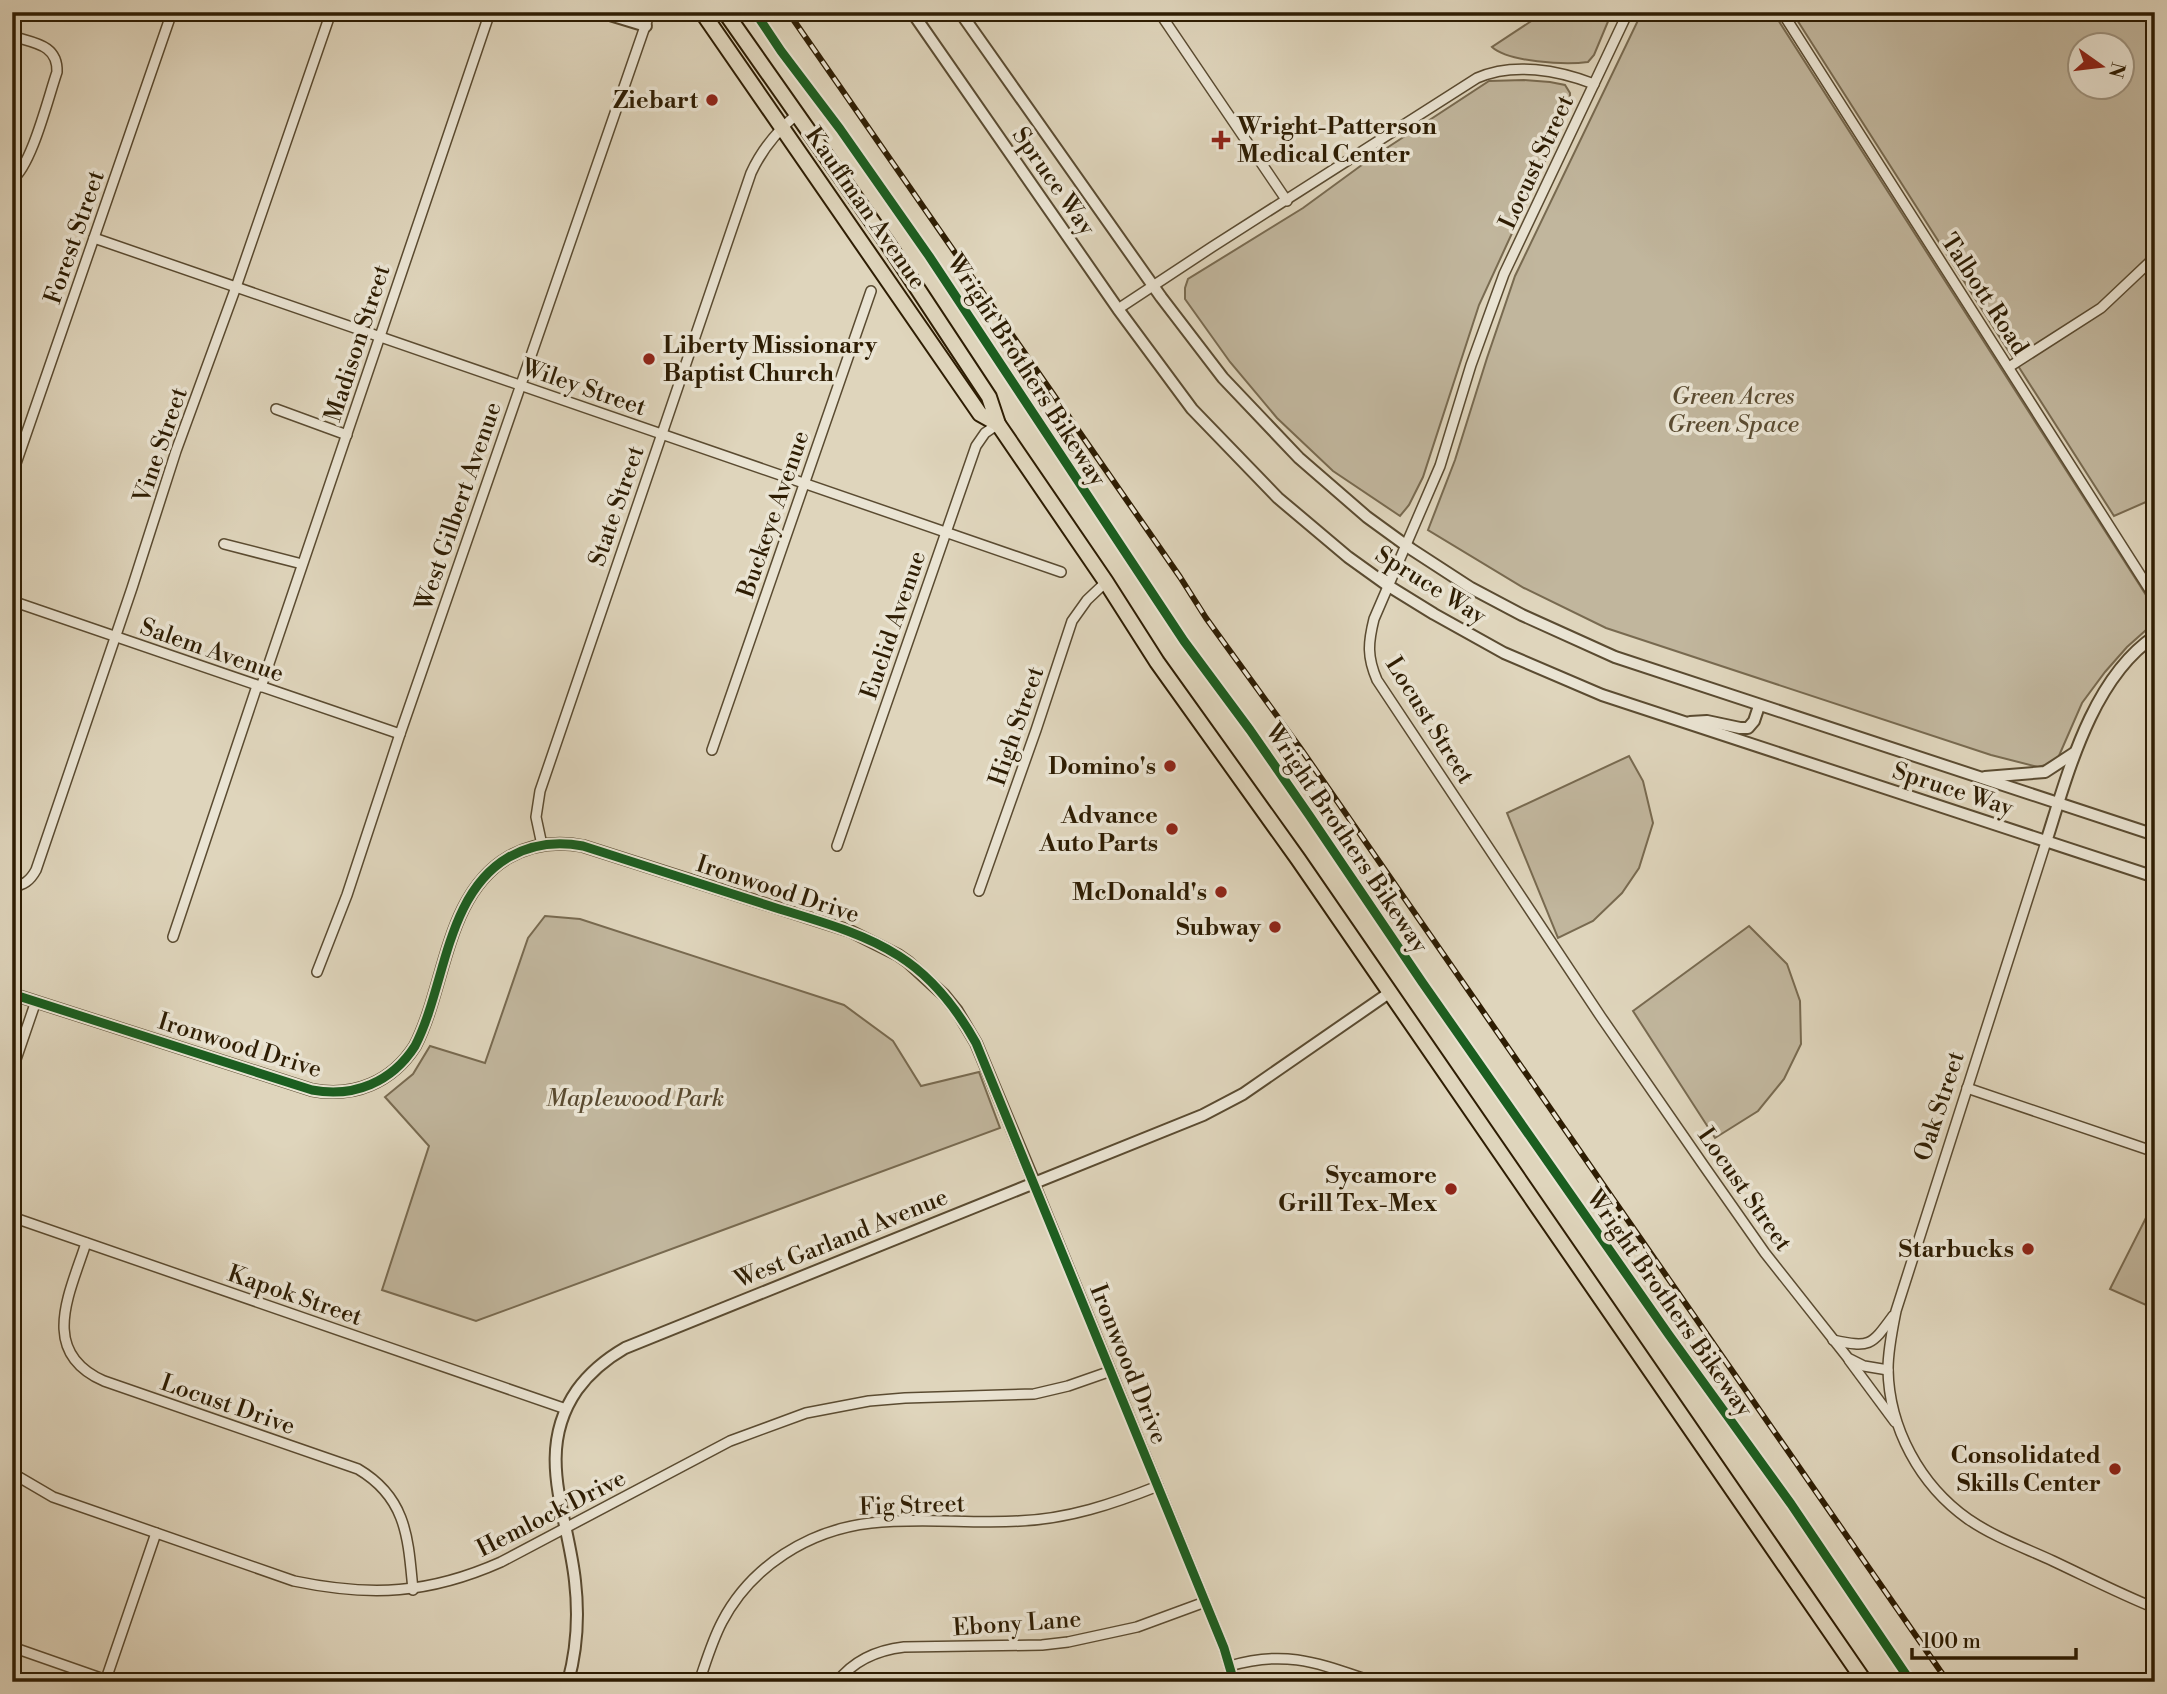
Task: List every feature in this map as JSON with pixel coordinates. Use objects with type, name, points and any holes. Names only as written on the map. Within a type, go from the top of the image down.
[{"type":"main road","name":"Kauffman Avenue","points":[[702,12],[980,414],[998,424]]},
{"type":"main road","name":"Kauffman Avenue","points":[[725,12],[888,244],[989,397],[998,424],[1157,662],[1298,859],[1865,1682]]},
{"type":"street","name":"Forest Street","points":[[12,475],[172,12]]},
{"type":"street","name":"Vine Street","points":[[17,886],[28,881],[36,870],[176,451],[331,12]]},
{"type":"street","name":"Madison Street","points":[[173,937],[490,12]]},
{"type":"street","points":[[600,12],[646,26]]},
{"type":"street","name":"West Gilbert Avenue","points":[[317,972],[346,895],[650,12]]},
{"type":"street","name":"Spruce Way","points":[[912,12],[1118,309],[1192,408],[1256,478],[1301,519],[1387,585],[1469,634],[1530,665],[1602,695],[2155,877]]},
{"type":"street","name":"Spruce Way","points":[[960,12],[1153,286],[1223,378],[1277,437],[1337,493],[1405,544],[1471,588],[1553,631],[1615,657],[2155,835]]},
{"type":"street","points":[[1159,12],[1287,201]]},
{"type":"street","name":"Locust Street","points":[[1628,12],[1504,274],[1471,365],[1440,466],[1374,619],[1369,638],[1369,663],[1377,680],[1601,1017],[1765,1254],[1898,1426]]},
{"type":"street","name":"Talbott Road","points":[[1782,12],[2155,598]]},
{"type":"street","points":[[12,36],[43,46],[53,54],[57,63],[57,72],[28,158],[20,173],[12,180]]},
{"type":"street","points":[[1118,309],[1477,78],[1493,71],[1522,69],[1571,75],[1594,84]]},
{"type":"street","name":"State Street","points":[[542,845],[536,817],[540,791],[751,173],[766,145],[796,115]]},
{"type":"street","name":"Wiley Street","points":[[94,237],[1061,572]]},
{"type":"street","points":[[2010,367],[2101,308],[2155,257]]},
{"type":"street","name":"Buckeye Avenue","points":[[712,750],[871,291]]},
{"type":"street","points":[[276,409],[347,435]]},
{"type":"street","name":"Euclid Avenue","points":[[837,846],[976,446],[985,433],[998,424]]},
{"type":"street","points":[[224,544],[302,564]]},
{"type":"street","name":"High Street","points":[[979,891],[1072,621],[1087,600],[1106,582]]},
{"type":"street","name":"Salem Avenue","points":[[12,601],[400,734]]},
{"type":"street","name":"Oak Street","points":[[1898,1426],[1891,1401],[1888,1370],[1889,1343],[1896,1311],[2074,753],[2113,677],[2134,652],[2155,636]]},
{"type":"street","points":[[1684,723],[1707,721],[1748,728],[1754,721],[1759,706]]},
{"type":"street","points":[[1980,778],[2046,772],[2074,753]]},
{"type":"street","name":"Ironwood Drive","points":[[12,994],[312,1090],[336,1093],[359,1089],[391,1073],[404,1062],[415,1046],[463,909],[477,886],[506,859],[542,845],[562,843],[583,846],[850,931],[898,955],[933,983],[966,1025],[976,1043],[1205,1601],[1234,1682]]},
{"type":"street","name":"West Garland Avenue","points":[[568,1682],[575,1647],[577,1607],[555,1459],[557,1433],[566,1409],[591,1373],[625,1348],[1203,1115],[1226,1103],[1389,993]]},
{"type":"street","points":[[12,1071],[36,1001]]},
{"type":"street","points":[[1967,1088],[2155,1152]]},
{"type":"street","name":"Kapok Street","points":[[12,1217],[566,1409]]},
{"type":"street","name":"Locust Drive","points":[[86,1243],[63,1322],[65,1342],[80,1366],[104,1381],[367,1474],[391,1498],[404,1522],[413,1590]]},
{"type":"street","points":[[1833,1340],[1864,1345],[1874,1340],[1896,1311]]},
{"type":"street","points":[[1848,1358],[1864,1366],[1888,1370]]},
{"type":"street","name":"Hemlock Drive","points":[[12,1473],[52,1497],[294,1581],[359,1591],[413,1590],[479,1572],[730,1441],[806,1413],[869,1401],[1034,1394],[1069,1386],[1111,1371]]},
{"type":"street","points":[[1898,1426],[1905,1445],[1931,1484],[1970,1521],[2155,1608]]},
{"type":"street","name":"Fig Street","points":[[699,1682],[714,1638],[723,1620],[746,1588],[767,1566],[814,1538],[842,1528],[872,1523],[1019,1521],[1050,1518],[1104,1506],[1158,1486]]},
{"type":"street","points":[[12,1647],[107,1681],[156,1533]]},
{"type":"street","name":"Ebony Lane","points":[[837,1682],[854,1664],[877,1652],[890,1649],[1068,1642],[1137,1627],[1205,1601]]},
{"type":"street","points":[[1230,1666],[1251,1660],[1290,1658],[1323,1665],[1374,1682]]},
{"type":"green space","points":[[1545,12],[1612,12],[1594,55],[1588,62],[1552,63],[1523,59],[1492,47]]},
{"type":"green space","name":"Green Acres Green Space","points":[[1642,12],[1773,12],[2153,606],[2155,622],[2127,647],[2105,672],[2082,703],[2058,758],[2049,764],[2038,767],[1991,755],[1606,628],[1524,588],[1428,530],[1455,460],[1515,276]]},
{"type":"green space","points":[[1792,12],[2155,12],[2155,498],[2114,516]]},
{"type":"green space","points":[[1524,80],[1565,85],[1570,93],[1570,107],[1479,305],[1423,477],[1409,505],[1400,516],[1333,471],[1277,418],[1230,362],[1185,299],[1185,288],[1188,279],[1303,208],[1370,159],[1489,81]]},
{"type":"green space","points":[[1629,756],[1643,781],[1653,823],[1639,868],[1622,893],[1593,921],[1558,938],[1507,813]]},
{"type":"green space","name":"Maplewood Park","points":[[545,916],[580,919],[844,1005],[893,1041],[921,1086],[979,1072],[1000,1128],[476,1321],[382,1290],[429,1146],[385,1097],[413,1074],[430,1046],[485,1063],[528,938]]},
{"type":"green space","points":[[1749,926],[1787,964],[1800,1001],[1801,1044],[1784,1079],[1758,1111],[1715,1138],[1633,1011]]},
{"type":"green space","points":[[2155,1200],[2155,1309],[2110,1289]]},
{"type":"waterway","points":[[2150,1682],[2155,1676]]},
{"type":"railway","points":[[788,12],[1206,618],[1301,749],[1948,1682]]},
{"type":"cycle path","name":"Wright Brothers Bikeway","points":[[755,12],[929,256],[1184,641],[1250,730],[1422,982],[1791,1504],[1911,1682]]},
{"type":"cycle path","points":[[12,994],[312,1090],[343,1092],[357,1089],[383,1078],[406,1059],[415,1046],[459,917],[488,873],[518,853],[536,846],[554,844],[583,846],[836,927],[884,947],[911,964],[933,984],[961,1018],[976,1043],[1224,1648],[1234,1682]]},
{"type":"place","name":"Ziebart","points":[[712,100]]},
{"type":"place","name":"Wright-Patterson Medical Center","points":[[1221,140]]},
{"type":"place","name":"Liberty Missionary Baptist Church","points":[[649,359]]},
{"type":"place","name":"Domino's","points":[[1170,766]]},
{"type":"place","name":"Advance Auto Parts","points":[[1172,829]]},
{"type":"place","name":"McDonald's","points":[[1221,892]]},
{"type":"place","name":"Subway","points":[[1275,927]]},
{"type":"place","name":"Sycamore Grill Tex-Mex","points":[[1451,1189]]},
{"type":"place","name":"Starbucks","points":[[2028,1249]]},
{"type":"place","name":"Consolidated Skills Center","points":[[2115,1469]]}]
